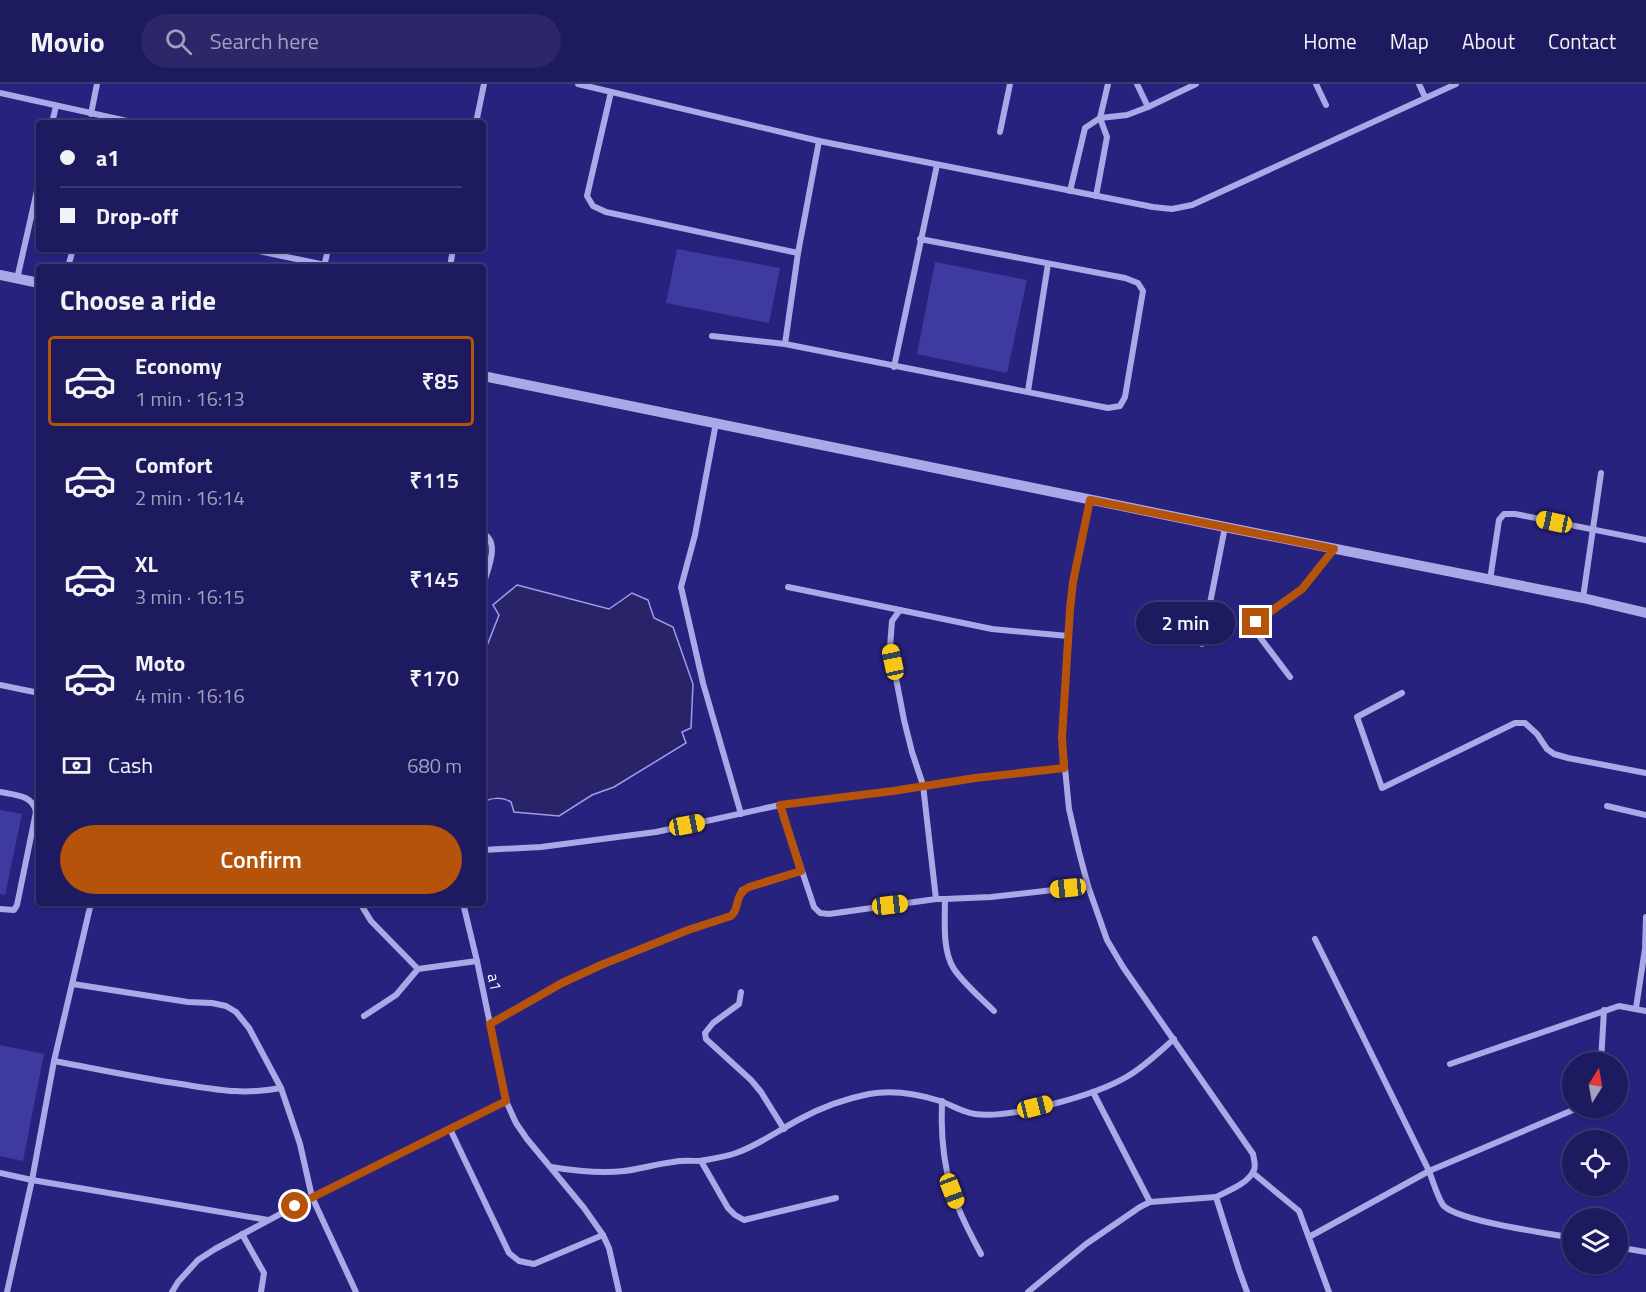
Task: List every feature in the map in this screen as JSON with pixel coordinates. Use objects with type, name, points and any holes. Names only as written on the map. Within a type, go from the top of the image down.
[{"type":"street","points":[[91,114],[97,84]]},
{"type":"street","points":[[477,120],[484,84]]},
{"type":"street","points":[[578,84],[819,141],[1172,209],[1192,205],[1456,84]]},
{"type":"street","points":[[1000,132],[1010,84]]},
{"type":"street","points":[[1096,196],[1107,137],[1100,118],[1108,84]]},
{"type":"street","points":[[1137,84],[1148,107]]},
{"type":"street","points":[[1070,190],[1085,128],[1100,118],[1126,115],[1196,84]]},
{"type":"street","points":[[1316,84],[1326,105]]},
{"type":"street","points":[[1419,84],[1425,97]]},
{"type":"street","points":[[611,92],[587,196],[593,206],[606,212],[798,253]]},
{"type":"street","points":[[0,93],[121,120]]},
{"type":"street","points":[[53,120],[56,106]]},
{"type":"street","points":[[785,344],[798,253],[819,141]]},
{"type":"street","points":[[894,367],[937,165]]},
{"type":"street","points":[[17,279],[36,207]]},
{"type":"street","points":[[712,336],[785,344],[1108,408],[1120,406],[1125,397],[1143,291],[1138,283],[1125,278],[920,239]]},
{"type":"street","points":[[262,252],[315,264]]},
{"type":"street","points":[[1028,391],[1048,264]]},
{"type":"street","points":[[0,275],[36,282]]},
{"type":"street","points":[[486,377],[1646,612]]},
{"type":"street","points":[[716,423],[695,535],[681,587],[703,682],[741,814]]},
{"type":"street","points":[[1583,598],[1600,473]]},
{"type":"street","points":[[1028,1292],[1086,1244],[1140,1207],[1150,1202],[1216,1197],[1247,1179],[1253,1173],[1255,1164],[1253,1155],[1123,967],[1107,940],[1088,886],[1069,808],[1062,737],[1073,582],[1090,500]]},
{"type":"street","points":[[1490,580],[1499,520],[1504,514],[1515,514],[1646,540]]},
{"type":"street","points":[[1202,644],[1224,527]]},
{"type":"street","points":[[486,534],[492,542],[486,574]]},
{"type":"street","points":[[1290,677],[1253,628],[1254,625],[1302,589],[1334,549]]},
{"type":"street","points":[[788,587],[992,629],[1068,636]]},
{"type":"street","points":[[900,610],[892,621],[890,647],[907,730],[923,785],[936,899]]},
{"type":"street","points":[[0,685],[36,692]]},
{"type":"street","points":[[1402,693],[1357,717],[1382,788],[1515,723],[1524,723],[1529,726],[1547,749],[1554,754],[1646,772]]},
{"type":"street","points":[[486,850],[531,848],[656,832],[780,805],[1064,768]]},
{"type":"street","points":[[0,792],[30,800],[35,805],[36,812],[17,905],[14,910],[0,909]]},
{"type":"street","points":[[780,805],[813,907],[820,913],[829,914],[936,899],[991,897],[1088,886]]},
{"type":"street","points":[[1607,806],[1646,815]]},
{"type":"street","points":[[490,1024],[562,983],[601,965],[688,930],[731,916],[735,912],[742,890],[801,871]]},
{"type":"street","points":[[945,899],[945,932],[949,960],[955,970],[994,1011]]},
{"type":"street","points":[[7,1292],[32,1180],[54,1061],[90,906]]},
{"type":"street","points":[[362,906],[371,921],[418,969]]},
{"type":"street","name":"a1","points":[[464,906],[506,1101],[516,1123],[603,1235],[609,1248],[619,1292]]},
{"type":"street","points":[[1636,1008],[1645,949],[1646,916]]},
{"type":"street","points":[[1315,939],[1443,1204],[1450,1211],[1476,1220],[1562,1236]]},
{"type":"street","points":[[363,1016],[396,994],[418,969],[477,961]]},
{"type":"street","points":[[73,984],[188,1002],[212,1003],[226,1006],[236,1012],[249,1028],[281,1088],[300,1144],[312,1197],[356,1292]]},
{"type":"street","points":[[741,992],[739,1004],[713,1023],[705,1033],[706,1039],[751,1080],[784,1129]]},
{"type":"street","points":[[1450,1064],[1618,1006],[1646,1011]]},
{"type":"street","points":[[1602,1052],[1604,1010]]},
{"type":"street","points":[[551,1167],[593,1172],[621,1172],[674,1161],[701,1161],[736,1153],[820,1109],[840,1101],[871,1094],[914,1095],[942,1101],[969,1112],[995,1114],[1021,1111],[1094,1092],[1126,1078],[1173,1039]]},
{"type":"street","points":[[54,1061],[232,1092],[258,1092],[281,1088]]},
{"type":"street","points":[[1094,1092],[1150,1202]]},
{"type":"street","points":[[174,1291],[178,1282],[198,1260],[215,1249],[312,1197],[506,1101]]},
{"type":"street","points":[[942,1101],[941,1130],[947,1173],[959,1208],[981,1254]]},
{"type":"street","points":[[1309,1237],[1429,1171],[1562,1115]]},
{"type":"street","points":[[450,1129],[509,1253],[519,1261],[534,1264],[603,1235]]},
{"type":"street","points":[[701,1161],[728,1208],[744,1220],[836,1198]]},
{"type":"street","points":[[0,1173],[269,1220]]},
{"type":"street","points":[[1253,1173],[1299,1211],[1329,1292]]},
{"type":"street","points":[[1216,1197],[1247,1292]]},
{"type":"street","points":[[242,1234],[264,1273],[261,1292]]},
{"type":"street","points":[[1628,1249],[1646,1252]]},
{"type":"shaded area","points":[[677,249],[780,268],[769,323],[666,303]]},
{"type":"shaded area","points":[[935,262],[1027,280],[1007,373],[917,354]]},
{"type":"shaded area","points":[[517,585],[609,609],[632,593],[648,600],[654,618],[673,627],[693,684],[691,728],[682,732],[686,743],[614,787],[592,795],[559,816],[514,812],[508,800],[493,799],[486,802],[486,648],[499,615],[493,605]]},
{"type":"shaded area","points":[[0,810],[22,814],[5,895],[0,894]]},
{"type":"shaded area","points":[[0,1045],[44,1054],[23,1161],[0,1156]]},
{"type":"route","points":[[295,1206],[506,1101],[490,1024],[562,983],[601,965],[688,930],[731,916],[735,912],[742,890],[801,871],[780,805],[1064,768],[1062,737],[1070,609],[1073,582],[1090,500],[1334,549],[1302,589],[1256,622]]}]
